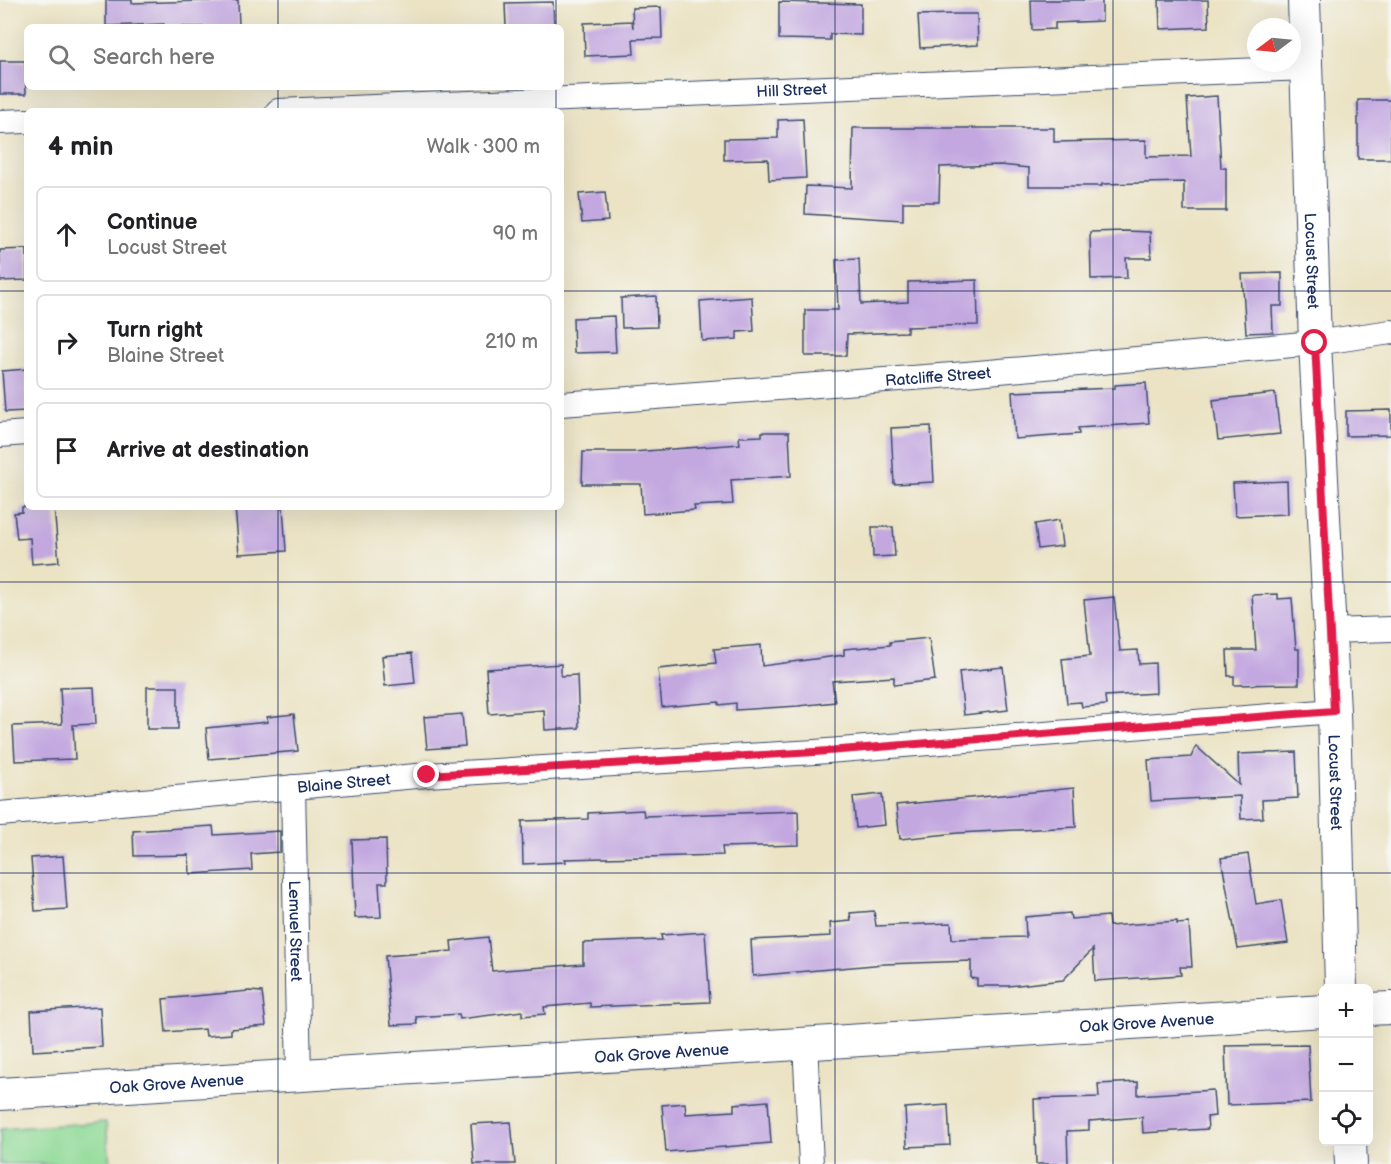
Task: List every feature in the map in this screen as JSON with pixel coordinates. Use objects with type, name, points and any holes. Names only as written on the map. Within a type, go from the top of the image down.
[{"type":"street","name":"Locust Street","points":[[1304,0],[1315,343],[1334,711],[1341,984]]},
{"type":"street","name":"Hill Street","points":[[350,108],[1307,68]]},
{"type":"street","points":[[0,122],[24,121]]},
{"type":"street","name":"Ratcliffe Street","points":[[564,404],[966,374],[1315,343],[1391,332]]},
{"type":"street","points":[[0,435],[24,434]]},
{"type":"street","points":[[1330,631],[1391,629]]},
{"type":"street","name":"Blaine Street","points":[[0,814],[427,775],[815,752],[1334,711]]},
{"type":"street","name":"Lemuel Street","points":[[293,787],[299,1076]]},
{"type":"street","points":[[1373,1009],[1391,1008]]},
{"type":"street","name":"Oak Grove Avenue","points":[[0,1094],[1319,1011]]},
{"type":"street","points":[[805,1042],[811,1164]]},
{"type":"street","points":[[1350,1146],[1351,1164]]},
{"type":"green space","points":[[106,1122],[110,1164],[0,1164],[0,1129]]},
{"type":"building","points":[[106,0],[132,0],[132,3],[238,0],[239,24],[106,24]]},
{"type":"building","points":[[1031,0],[1102,0],[1102,21],[1055,23],[1055,29],[1032,30]]},
{"type":"building","points":[[1159,0],[1208,0],[1209,27],[1160,29]]},
{"type":"building","points":[[553,2],[554,24],[506,24],[505,3]]},
{"type":"building","points":[[779,2],[861,4],[861,35],[830,34],[830,40],[779,39]]},
{"type":"building","points":[[661,7],[662,38],[633,39],[634,54],[585,56],[584,23],[632,21],[633,28],[632,8]]},
{"type":"building","points":[[977,14],[978,45],[920,48],[918,15]]},
{"type":"building","points":[[0,61],[24,61],[26,94],[0,94]]},
{"type":"building","points":[[1217,96],[1221,168],[1226,168],[1226,211],[1184,211],[1184,182],[1102,184],[1102,186],[1029,186],[1029,168],[1000,165],[940,167],[939,202],[903,202],[903,220],[805,214],[806,186],[852,188],[853,128],[1054,128],[1054,142],[1146,140],[1146,157],[1191,156],[1187,98]]},
{"type":"building","points":[[1358,100],[1391,100],[1391,159],[1358,159]]},
{"type":"building","points":[[803,119],[806,178],[769,180],[768,159],[724,160],[724,139],[778,138],[778,120]]},
{"type":"building","points":[[605,192],[608,221],[582,223],[579,194]]},
{"type":"building","points":[[1090,232],[1150,232],[1151,258],[1126,258],[1127,278],[1091,279]]},
{"type":"building","points":[[24,249],[24,280],[0,281],[0,250]]},
{"type":"building","points":[[859,259],[861,304],[908,302],[908,282],[977,280],[978,325],[907,327],[907,332],[847,334],[846,356],[805,356],[805,310],[838,310],[836,260]]},
{"type":"building","points":[[1282,273],[1282,306],[1272,306],[1273,332],[1246,333],[1242,274]]},
{"type":"building","points":[[656,296],[657,327],[622,328],[621,298]]},
{"type":"building","points":[[752,297],[754,331],[737,332],[737,339],[702,341],[700,301]]},
{"type":"building","points":[[614,316],[616,352],[574,353],[573,318]]},
{"type":"building","points":[[24,369],[24,411],[5,412],[2,371]]},
{"type":"building","points":[[1146,383],[1149,423],[1078,428],[1079,434],[1015,439],[1012,392],[1115,388],[1115,385]]},
{"type":"building","points":[[1275,393],[1280,434],[1218,440],[1213,400]]},
{"type":"building","points":[[1391,410],[1391,435],[1346,436],[1346,411]]},
{"type":"building","points":[[931,426],[934,482],[894,484],[891,428]]},
{"type":"building","points":[[762,432],[789,432],[791,476],[731,480],[733,504],[694,506],[695,510],[643,514],[641,484],[582,484],[583,452],[632,452],[740,444],[739,437],[762,436]]},
{"type":"building","points":[[1287,481],[1288,514],[1235,516],[1233,483]]},
{"type":"building","points":[[22,507],[24,510],[54,510],[59,562],[32,564],[30,538],[17,539],[14,513],[22,512]]},
{"type":"building","points":[[235,510],[283,510],[286,551],[239,554]]},
{"type":"building","points":[[1059,520],[1062,546],[1038,549],[1035,524]]},
{"type":"building","points":[[872,527],[893,527],[895,556],[873,557]]},
{"type":"building","points":[[1278,594],[1278,599],[1292,598],[1296,649],[1299,649],[1299,684],[1234,685],[1234,676],[1228,676],[1227,650],[1256,650],[1252,595]]},
{"type":"building","points":[[1114,597],[1120,651],[1138,650],[1139,664],[1155,663],[1156,693],[1105,696],[1106,705],[1082,707],[1081,702],[1067,703],[1062,659],[1090,656],[1084,600]]},
{"type":"building","points":[[929,638],[935,680],[894,685],[894,677],[832,681],[835,702],[798,706],[736,710],[736,703],[719,705],[719,702],[662,707],[658,669],[716,663],[714,649],[761,645],[762,666],[844,655],[844,649],[890,645],[890,642]]},
{"type":"building","points":[[412,653],[415,683],[385,686],[382,656]]},
{"type":"building","points":[[561,664],[561,676],[577,675],[579,728],[545,730],[544,710],[489,714],[486,669]]},
{"type":"building","points":[[1003,667],[1008,710],[964,715],[959,672]]},
{"type":"building","points":[[94,687],[96,724],[73,725],[75,759],[15,761],[13,726],[62,724],[60,688]]},
{"type":"building","points":[[147,687],[178,687],[178,729],[147,729]]},
{"type":"building","points":[[294,714],[298,751],[209,759],[206,728],[268,722],[267,717]]},
{"type":"building","points":[[462,714],[465,746],[427,749],[424,717]]},
{"type":"building","points":[[1196,746],[1239,785],[1238,754],[1296,752],[1298,798],[1262,800],[1263,818],[1241,819],[1240,796],[1151,801],[1148,760],[1191,757]]},
{"type":"building","points":[[1074,788],[1076,827],[958,833],[900,839],[896,805]]},
{"type":"building","points":[[882,794],[885,825],[856,828],[853,797]]},
{"type":"building","points":[[643,810],[644,816],[798,811],[799,845],[722,847],[723,855],[565,859],[566,862],[523,864],[522,821],[588,819],[588,813]]},
{"type":"building","points":[[213,826],[214,835],[280,831],[280,852],[251,854],[252,870],[190,874],[189,855],[134,856],[133,831]]},
{"type":"building","points":[[386,839],[387,883],[379,883],[381,917],[355,918],[352,840]]},
{"type":"building","points":[[1248,854],[1256,904],[1281,900],[1288,943],[1238,949],[1221,858]]},
{"type":"building","points":[[63,856],[67,909],[35,911],[31,858]]},
{"type":"building","points":[[874,911],[876,926],[951,923],[952,939],[1026,937],[1025,917],[1070,913],[1071,919],[1108,916],[1109,926],[1177,921],[1177,924],[1189,923],[1192,967],[1180,967],[1181,975],[1095,981],[1093,949],[1063,980],[1008,986],[977,986],[977,979],[971,978],[971,961],[885,964],[753,976],[751,940],[831,936],[830,923],[851,921],[850,913]]},
{"type":"building","points":[[705,932],[710,1002],[590,1007],[590,1003],[544,1007],[545,1014],[522,1016],[522,1011],[460,1019],[459,1014],[416,1017],[417,1024],[391,1025],[385,956],[452,951],[451,941],[488,937],[492,971],[583,964],[583,943],[662,940],[661,935]]},
{"type":"building","points":[[249,991],[262,992],[266,1026],[231,1029],[231,1034],[206,1036],[205,1029],[166,1032],[163,999]]},
{"type":"building","points":[[100,1007],[102,1047],[33,1051],[31,1011]]},
{"type":"building","points":[[1308,1045],[1311,1102],[1227,1105],[1225,1046]]},
{"type":"building","points":[[1138,1082],[1138,1095],[1213,1090],[1215,1116],[1207,1117],[1208,1129],[1143,1133],[1142,1117],[1089,1121],[1089,1130],[1067,1131],[1068,1164],[1036,1164],[1034,1099],[1099,1097],[1098,1084]]},
{"type":"building","points":[[768,1101],[771,1143],[666,1152],[662,1105],[685,1103],[686,1114],[734,1111],[734,1104]]},
{"type":"building","points":[[948,1105],[950,1145],[907,1147],[905,1108]]},
{"type":"building","points":[[511,1122],[515,1164],[474,1164],[471,1124]]},
{"type":"route","points":[[427,775],[815,752],[1334,711],[1315,343]]}]
